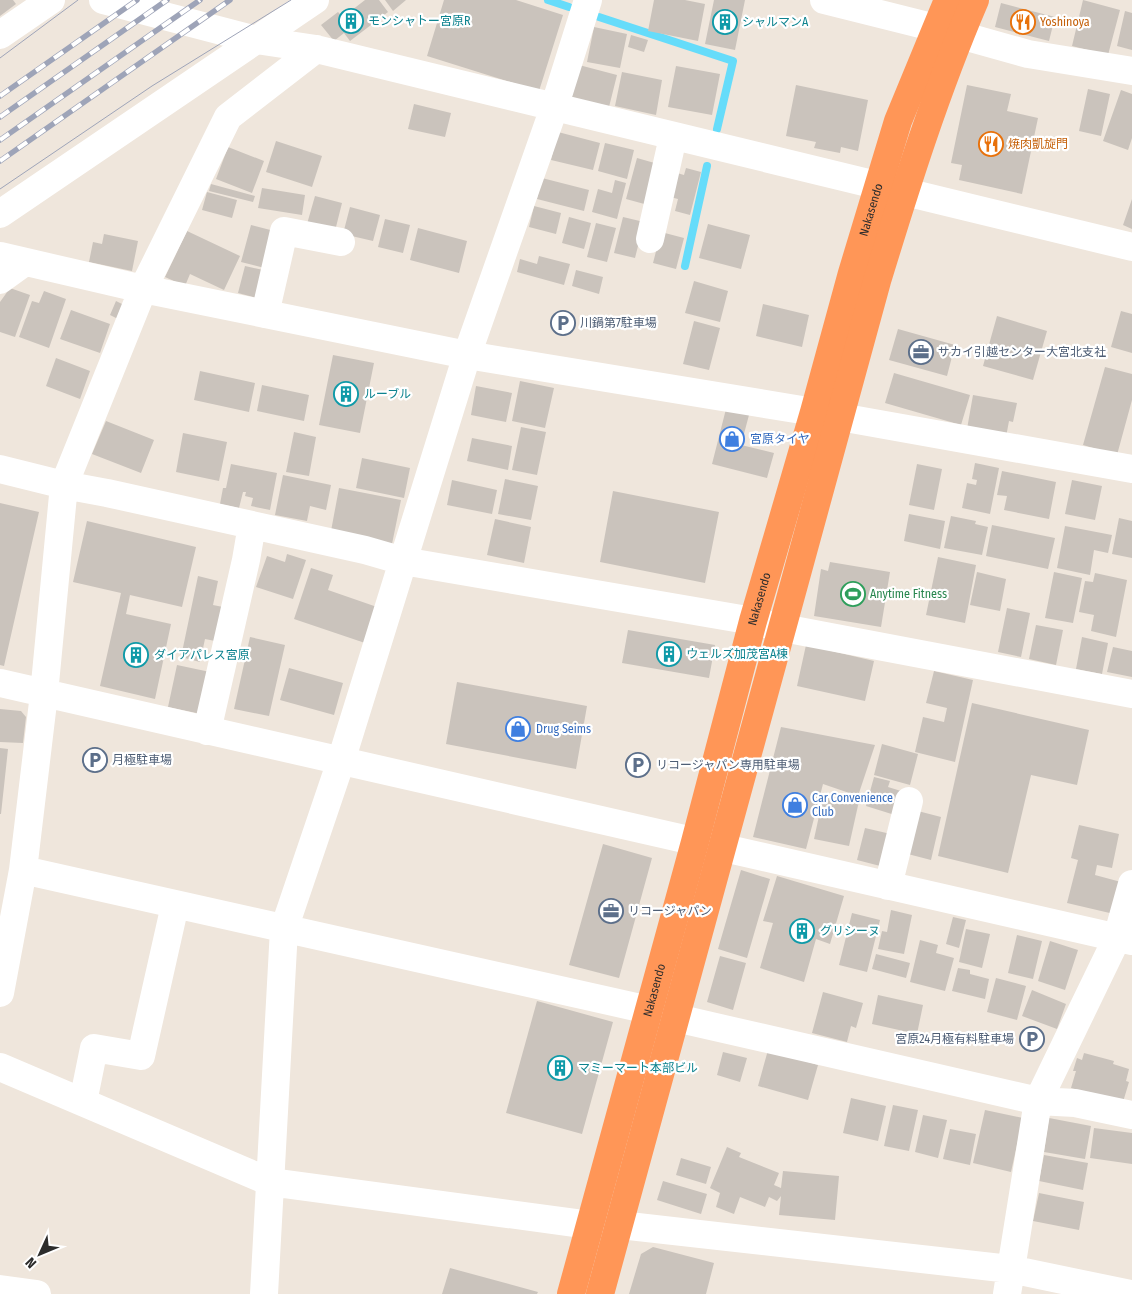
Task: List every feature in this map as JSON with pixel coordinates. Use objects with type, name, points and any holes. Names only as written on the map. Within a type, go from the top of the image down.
[{"type":"highway","name":"Nakasendo","points":[[571,1294],[695,842],[753,621],[852,273],[891,190],[948,32],[948,0]]},
{"type":"highway","name":"Nakasendo","points":[[948,32],[975,0]]},
{"type":"highway","name":"Nakasendo","points":[[600,1294],[877,281],[891,190]]},
{"type":"street","points":[[0,35],[51,0]]},
{"type":"street","points":[[103,0],[256,40],[316,49],[1132,248]]},
{"type":"street","points":[[0,214],[315,0]]},
{"type":"street","points":[[264,1294],[284,929],[341,761],[467,355],[554,108],[588,0]]},
{"type":"street","points":[[824,0],[1028,54],[1132,71]]},
{"type":"street","points":[[0,993],[23,870],[44,694],[64,485],[143,290],[228,117],[316,49]]},
{"type":"street","points":[[650,239],[673,137]]},
{"type":"street","points":[[265,314],[284,231],[341,242]]},
{"type":"street","points":[[0,280],[12,259],[143,290],[467,355],[814,412]]},
{"type":"street","points":[[840,417],[1132,468]]},
{"type":"street","points":[[0,469],[403,561],[753,621],[1132,694]]},
{"type":"street","points":[[207,731],[246,560],[252,525]]},
{"type":"street","points":[[0,683],[1125,939]]},
{"type":"street","points":[[888,886],[909,802]]},
{"type":"street","points":[[23,870],[649,1010]]},
{"type":"street","points":[[1008,1282],[1038,1101],[1125,939],[1132,884]]},
{"type":"street","points":[[83,1102],[94,1048],[141,1056],[175,905]]},
{"type":"street","points":[[676,1018],[1038,1101],[1075,1103],[1132,1116]]},
{"type":"street","points":[[0,1067],[270,1182],[590,1225]]},
{"type":"street","points":[[620,1225],[1008,1282],[1130,1294]]},
{"type":"street","points":[[0,1289],[37,1294]]},
{"type":"building","points":[[0,0],[13,0],[16,4],[0,16]]},
{"type":"building","name":"モンシャトー宮原R","points":[[365,0],[379,0],[388,12],[350,41],[344,33],[334,41],[321,25],[338,12],[343,17]]},
{"type":"building","points":[[385,0],[406,0],[393,11]]},
{"type":"building","points":[[444,0],[516,0],[563,15],[539,91],[427,56]]},
{"type":"building","points":[[654,0],[685,0],[705,4],[698,41],[648,31]]},
{"type":"building","name":"シャルマンA","points":[[714,0],[745,0],[735,50],[705,44]]},
{"type":"building","points":[[1083,0],[1120,10],[1108,55],[1072,46]]},
{"type":"building","points":[[1001,3],[1055,17],[1049,41],[995,27]]},
{"type":"building","points":[[1125,11],[1132,13],[1132,50],[1117,46]]},
{"type":"building","points":[[594,27],[627,34],[620,68],[587,62]]},
{"type":"building","points":[[631,35],[648,40],[644,52],[628,47]]},
{"type":"building","points":[[579,65],[617,75],[609,107],[570,97]]},
{"type":"building","points":[[676,66],[720,74],[712,115],[668,107]]},
{"type":"building","points":[[622,72],[662,80],[656,115],[615,106]]},
{"type":"building","points":[[796,85],[868,100],[858,151],[841,147],[840,153],[814,148],[816,142],[786,136]]},
{"type":"building","points":[[967,85],[1011,94],[1007,111],[1038,118],[1022,194],[959,180],[962,165],[951,163]]},
{"type":"building","points":[[1088,89],[1110,94],[1101,136],[1079,131]]},
{"type":"building","points":[[1121,90],[1132,94],[1132,138],[1128,150],[1103,141]]},
{"type":"building","points":[[414,104],[451,113],[445,137],[408,129]]},
{"type":"building","points":[[558,132],[600,143],[593,170],[551,160]]},
{"type":"building","points":[[276,141],[322,156],[312,187],[266,172]]},
{"type":"building","points":[[605,143],[634,150],[627,179],[598,171]]},
{"type":"building","points":[[228,147],[264,161],[252,193],[216,179]]},
{"type":"building","points":[[637,158],[658,164],[648,205],[626,199]]},
{"type":"building","points":[[686,168],[701,172],[690,215],[675,211],[678,199],[670,197],[677,173],[684,175]]},
{"type":"building","points":[[542,178],[589,190],[584,211],[537,199]]},
{"type":"building","points":[[615,180],[626,183],[617,219],[592,212],[598,189],[612,193]]},
{"type":"building","points":[[211,184],[255,196],[253,202],[209,191]]},
{"type":"building","points":[[262,188],[305,195],[302,215],[258,208]]},
{"type":"building","points":[[207,192],[237,200],[232,218],[202,210]]},
{"type":"building","points":[[315,196],[342,203],[335,231],[307,224]]},
{"type":"building","points":[[1132,199],[1132,229],[1123,225]]},
{"type":"building","points":[[534,206],[561,213],[556,234],[529,227]]},
{"type":"building","points":[[350,207],[380,215],[373,241],[343,234]]},
{"type":"building","points":[[569,217],[591,223],[584,249],[562,243]]},
{"type":"building","points":[[623,217],[644,222],[635,258],[614,253]]},
{"type":"building","points":[[385,219],[410,225],[403,253],[378,247]]},
{"type":"building","points":[[596,223],[616,228],[607,262],[587,257]]},
{"type":"building","points":[[708,224],[750,235],[741,269],[699,258]]},
{"type":"building","points":[[251,225],[282,233],[272,270],[241,262]]},
{"type":"building","points":[[418,228],[467,241],[459,273],[410,260]]},
{"type":"building","points":[[187,231],[240,256],[224,290],[190,274],[185,286],[165,277]]},
{"type":"building","points":[[661,232],[684,238],[676,269],[653,263]]},
{"type":"building","points":[[104,234],[138,241],[132,271],[89,262],[93,242],[102,244]]},
{"type":"building","points":[[539,256],[570,264],[564,285],[517,272],[520,259],[537,264]]},
{"type":"building","points":[[245,266],[268,271],[261,299],[238,293]]},
{"type":"building","points":[[576,270],[603,277],[599,294],[572,286]]},
{"type":"building","points":[[694,281],[728,291],[720,322],[685,313]]},
{"type":"building","points":[[10,288],[30,295],[15,337],[0,332],[0,302]]},
{"type":"building","points":[[44,291],[66,299],[49,348],[19,337],[32,301],[39,303]]},
{"type":"building","points":[[116,301],[124,305],[118,319],[110,315]]},
{"type":"building","points":[[763,304],[809,315],[802,347],[756,336]]},
{"type":"building","points":[[71,310],[110,324],[100,353],[60,339]]},
{"type":"building","points":[[1121,311],[1132,314],[1132,353],[1111,347]]},
{"type":"building","points":[[997,316],[1047,331],[1033,380],[983,366]]},
{"type":"building","points":[[694,321],[720,328],[709,370],[683,364]]},
{"type":"building","points":[[898,329],[955,345],[947,376],[889,360]]},
{"type":"building","name":"ルーブル","points":[[333,355],[374,363],[360,433],[319,425]]},
{"type":"building","points":[[56,358],[90,371],[80,399],[46,386]]},
{"type":"building","points":[[1105,367],[1132,374],[1132,400],[1117,455],[1083,445]]},
{"type":"building","points":[[200,371],[255,383],[249,412],[194,400]]},
{"type":"building","points":[[894,373],[970,395],[961,425],[885,403]]},
{"type":"building","points":[[520,381],[554,388],[545,428],[512,421]]},
{"type":"building","points":[[262,385],[309,395],[304,421],[257,411]]},
{"type":"building","points":[[476,386],[512,393],[506,422],[471,415]]},
{"type":"building","points":[[973,395],[1017,403],[1013,422],[1009,421],[1006,437],[967,429]]},
{"type":"building","points":[[726,409],[749,415],[741,445],[774,453],[767,478],[712,464]]},
{"type":"building","points":[[106,421],[154,440],[141,473],[92,454]]},
{"type":"building","points":[[521,427],[546,432],[537,475],[512,470]]},
{"type":"building","points":[[294,432],[316,437],[309,476],[286,472]]},
{"type":"building","points":[[183,433],[227,442],[219,481],[176,472]]},
{"type":"building","points":[[472,438],[512,446],[508,470],[467,461]]},
{"type":"building","points":[[362,458],[410,468],[404,498],[356,488]]},
{"type":"building","points":[[975,463],[999,468],[990,514],[962,508],[967,483],[976,485],[977,480],[972,479]]},
{"type":"building","points":[[231,464],[277,473],[270,510],[251,506],[253,498],[245,496],[246,492],[243,492],[239,508],[220,504],[223,488],[226,488]]},
{"type":"building","points":[[917,464],[942,469],[934,510],[909,505]]},
{"type":"building","points":[[1002,471],[1056,482],[1049,519],[1004,510],[1007,496],[997,495]]},
{"type":"building","points":[[283,475],[331,485],[326,510],[310,506],[307,521],[275,515]]},
{"type":"building","points":[[505,479],[538,486],[531,520],[498,514]]},
{"type":"building","points":[[452,480],[497,490],[492,514],[447,505]]},
{"type":"building","points":[[1072,480],[1102,486],[1095,520],[1065,514]]},
{"type":"building","points":[[339,488],[401,500],[392,544],[331,531]]},
{"type":"building","points":[[613,491],[719,512],[705,583],[600,562]]},
{"type":"building","points":[[0,503],[39,512],[4,666],[0,665]]},
{"type":"building","points":[[909,514],[945,521],[940,549],[904,541]]},
{"type":"building","points":[[951,516],[976,521],[975,524],[988,527],[982,555],[944,548]]},
{"type":"building","points":[[1119,518],[1132,521],[1132,558],[1112,554]]},
{"type":"building","points":[[495,519],[531,527],[524,563],[487,555]]},
{"type":"building","points":[[87,521],[196,547],[182,607],[130,595],[126,614],[171,624],[155,699],[100,686],[121,593],[73,582]]},
{"type":"building","points":[[992,525],[1055,538],[1048,569],[986,556]]},
{"type":"building","points":[[1065,526],[1112,535],[1108,553],[1094,550],[1090,575],[1057,568]]},
{"type":"building","points":[[287,554],[306,560],[293,599],[256,587],[267,556],[285,562]]},
{"type":"building","points":[[938,557],[976,565],[965,623],[926,615]]},
{"type":"building","points":[[830,562],[890,572],[881,627],[814,616],[821,569],[828,571]]},
{"type":"building","points":[[311,568],[333,575],[328,590],[377,607],[365,643],[294,619]]},
{"type":"building","points":[[977,572],[1006,579],[1000,611],[970,605]]},
{"type":"building","points":[[1054,572],[1082,578],[1073,623],[1045,618]]},
{"type":"building","points":[[1095,573],[1127,580],[1116,637],[1091,631],[1094,615],[1079,612],[1085,581],[1093,582]]},
{"type":"building","points":[[198,576],[218,581],[213,605],[223,607],[215,641],[205,639],[200,662],[181,657]]},
{"type":"building","points":[[1007,608],[1030,613],[1021,657],[998,652]]},
{"type":"building","points":[[1036,625],[1063,630],[1056,665],[1029,659]]},
{"type":"building","name":"ウェルズ加茂宮A棟","points":[[628,630],[715,645],[709,678],[622,663]]},
{"type":"building","points":[[250,637],[285,645],[269,716],[234,709]]},
{"type":"building","points":[[1082,637],[1108,643],[1102,674],[1076,669]]},
{"type":"building","points":[[806,645],[874,661],[865,701],[797,686]]},
{"type":"building","points":[[1113,647],[1132,651],[1132,677],[1107,672]]},
{"type":"building","points":[[177,665],[210,672],[201,714],[168,707]]},
{"type":"building","points":[[289,668],[343,683],[334,715],[280,700]]},
{"type":"building","points":[[934,671],[973,680],[955,762],[915,752],[923,717],[944,722],[947,708],[926,703]]},
{"type":"building","points":[[457,682],[587,706],[576,769],[446,744]]},
{"type":"building","points":[[972,703],[1089,730],[1077,785],[1031,775],[1008,873],[938,856]]},
{"type":"building","points":[[0,709],[21,711],[26,717],[23,743],[0,742]]},
{"type":"building","points":[[781,727],[875,745],[858,796],[823,784],[806,849],[753,837]]},
{"type":"building","points":[[882,744],[918,754],[910,785],[874,775]]},
{"type":"building","points":[[0,748],[8,749],[1,814],[0,814]]},
{"type":"building","points":[[874,777],[890,781],[888,787],[901,791],[898,816],[866,806]]},
{"type":"building","points":[[824,793],[859,801],[849,846],[814,839]]},
{"type":"building","points":[[914,810],[941,817],[931,860],[904,853]]},
{"type":"building","points":[[1079,825],[1119,834],[1112,868],[1097,865],[1095,875],[1121,882],[1114,914],[1067,903],[1078,860],[1071,858]]},
{"type":"building","points":[[865,828],[895,835],[888,868],[857,860]]},
{"type":"building","name":"リコージャパン","points":[[603,844],[652,858],[619,978],[569,965]]},
{"type":"building","points":[[741,870],[770,879],[747,958],[718,949]]},
{"type":"building","name":"グリシーヌ","points":[[777,876],[844,896],[830,944],[816,939],[804,982],[760,968],[773,923],[763,921]]},
{"type":"building","points":[[891,910],[912,915],[904,954],[878,949],[882,931],[887,932]]},
{"type":"building","points":[[852,913],[880,920],[867,972],[839,965]]},
{"type":"building","points":[[953,917],[966,920],[959,948],[946,944]]},
{"type":"building","points":[[966,929],[990,934],[982,968],[959,962]]},
{"type":"building","points":[[1017,935],[1042,941],[1033,979],[1008,973]]},
{"type":"building","points":[[920,940],[938,945],[936,953],[954,958],[945,991],[910,982]]},
{"type":"building","points":[[1050,941],[1078,950],[1065,990],[1038,981]]},
{"type":"building","points":[[876,954],[910,963],[906,978],[872,969]]},
{"type":"building","points":[[720,956],[746,963],[733,1010],[707,1002]]},
{"type":"building","points":[[958,968],[970,970],[970,974],[989,979],[985,999],[952,991]]},
{"type":"building","points":[[996,978],[1026,986],[1017,1020],[987,1012]]},
{"type":"building","points":[[1032,990],[1066,1004],[1057,1029],[1022,1016]]},
{"type":"building","points":[[823,992],[863,1003],[856,1028],[851,1026],[847,1042],[812,1033]]},
{"type":"building","points":[[878,995],[923,1005],[917,1034],[872,1024]]},
{"type":"building","name":"マミーマート本部ビル","points":[[537,1001],[613,1022],[582,1134],[506,1113]]},
{"type":"building","points":[[768,1050],[818,1065],[808,1100],[758,1086]]},
{"type":"building","points":[[723,1052],[747,1058],[740,1082],[717,1075]]},
{"type":"building","points":[[1084,1053],[1114,1061],[1113,1064],[1129,1069],[1126,1081],[1129,1082],[1123,1102],[1071,1088],[1076,1071],[1073,1071],[1077,1058],[1082,1060]]},
{"type":"building","points":[[851,1098],[886,1106],[878,1141],[843,1133]]},
{"type":"building","points":[[893,1105],[918,1110],[909,1151],[884,1146]]},
{"type":"building","points":[[985,1110],[1023,1118],[1011,1172],[973,1163]]},
{"type":"building","points":[[923,1115],[947,1120],[938,1158],[915,1152]]},
{"type":"building","points":[[1049,1118],[1091,1126],[1085,1159],[1044,1152]]},
{"type":"building","points":[[1094,1128],[1132,1133],[1132,1164],[1090,1158]]},
{"type":"building","points":[[950,1129],[976,1134],[970,1165],[943,1159]]},
{"type":"building","points":[[727,1147],[741,1153],[739,1157],[779,1173],[774,1185],[781,1188],[783,1171],[839,1176],[835,1220],[779,1215],[781,1196],[777,1201],[769,1197],[765,1207],[740,1197],[734,1214],[716,1207],[720,1193],[710,1188]]},
{"type":"building","points":[[1044,1155],[1088,1163],[1083,1190],[1039,1181]]},
{"type":"building","points":[[681,1158],[711,1167],[706,1184],[676,1175]]},
{"type":"building","points":[[663,1181],[707,1194],[701,1214],[657,1200]]},
{"type":"building","points":[[1039,1193],[1084,1202],[1079,1230],[1033,1221]]},
{"type":"building","points":[[653,1247],[714,1263],[706,1294],[629,1294],[641,1254]]},
{"type":"building","points":[[450,1268],[538,1292],[537,1294],[442,1294]]},
{"type":"waterway","points":[[548,0],[569,7]]},
{"type":"waterway","points":[[599,17],[733,61],[717,129]]},
{"type":"waterway","points":[[685,266],[707,166]]},
{"type":"tram line","points":[[0,58],[78,0]]},
{"type":"tram line","points":[[0,189],[152,86],[291,0]]},
{"type":"railway","points":[[0,96],[137,0]]},
{"type":"railway","points":[[0,117],[167,0]]},
{"type":"railway","points":[[0,140],[200,0]]},
{"type":"railway","points":[[0,161],[230,0]]},
{"type":"place","name":"モンシャトー宮原R","points":[[351,21]]},
{"type":"place","name":"シャルマンA","points":[[725,22]]},
{"type":"place","name":"Yoshinoya","points":[[1023,22]]},
{"type":"place","name":"焼肉凱旋門","points":[[991,144]]},
{"type":"place","name":"川鍋第7駐車場","points":[[563,323]]},
{"type":"place","name":"サカイ引越センター大宮北支社","points":[[921,352]]},
{"type":"place","name":"ルーブル","points":[[346,394]]},
{"type":"place","name":"宮原タイヤ","points":[[732,439]]},
{"type":"place","name":"Anytime Fitness","points":[[853,594]]},
{"type":"place","name":"ウェルズ加茂宮A棟","points":[[669,654]]},
{"type":"place","name":"ダイアパレス宮原","points":[[136,655]]},
{"type":"place","name":"Drug Seims","points":[[518,729]]},
{"type":"place","name":"月極駐車場","points":[[95,760]]},
{"type":"place","name":"リコージャパン専用駐車場","points":[[638,765]]},
{"type":"place","name":"Car Convenience Club","points":[[795,805]]},
{"type":"place","name":"リコージャパン","points":[[611,911]]},
{"type":"place","name":"グリシーヌ","points":[[802,931]]},
{"type":"place","name":"宮原24月極有料駐車場","points":[[1032,1039]]},
{"type":"place","name":"マミーマート本部ビル","points":[[560,1068]]}]
